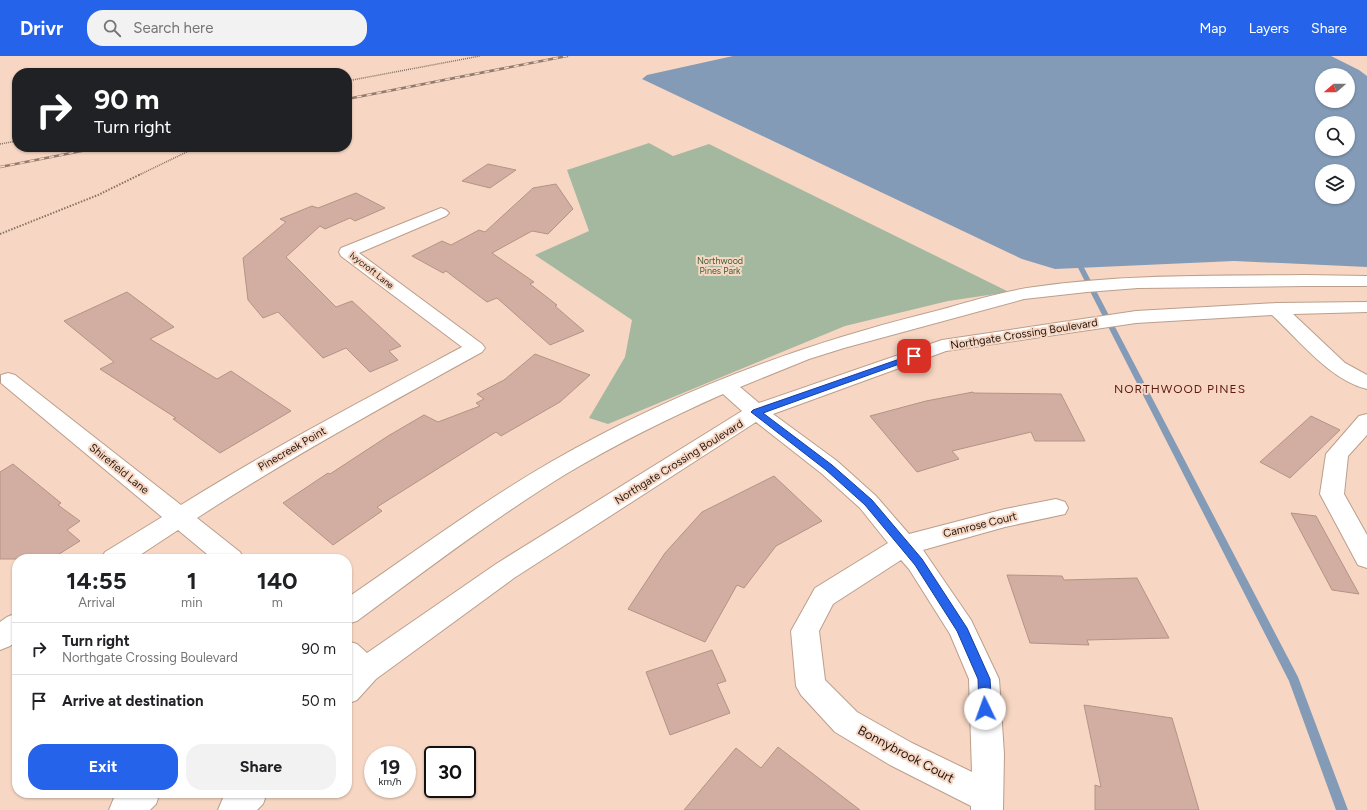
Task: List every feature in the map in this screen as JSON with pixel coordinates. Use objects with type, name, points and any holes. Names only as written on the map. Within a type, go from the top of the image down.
[{"type":"street","name":"Ivycroft Lane","points":[[441,213],[347,252],[475,348]]},
{"type":"street","points":[[352,609],[474,521],[545,476],[590,450],[725,385],[798,356],[838,343],[1032,292],[1066,288],[1117,284],[1230,281],[1367,281]]},
{"type":"street","name":"Northgate Crossing Boulevard","points":[[352,674],[356,662],[505,571],[727,432],[756,412],[942,346],[1136,317],[1277,309],[1367,307]]},
{"type":"street","points":[[1277,309],[1338,367],[1367,384]]},
{"type":"street","name":"Pinecreek Point","points":[[122,554],[252,473],[390,394],[475,348]]},
{"type":"street","name":"Shirefield Lane","points":[[8,379],[225,554]]},
{"type":"street","points":[[725,385],[756,412],[829,467],[868,502],[918,562],[962,628],[984,679],[988,754],[988,804]]},
{"type":"street","points":[[1367,422],[1337,454],[1332,494],[1367,558]]},
{"type":"street","name":"Camrose Court","points":[[904,545],[1005,518],[1056,508]]},
{"type":"street","name":"Bonnybrook Court","points":[[904,545],[824,596],[804,631],[811,686],[846,722],[988,804]]},
{"type":"street","points":[[0,638],[12,629]]},
{"type":"street","points":[[126,810],[139,798]]},
{"type":"street","points":[[234,810],[245,798]]},
{"type":"path","points":[[352,80],[480,56]]},
{"type":"path","points":[[0,144],[12,142]]},
{"type":"path","points":[[0,234],[98,196],[187,152]]},
{"type":"green space","name":"Northwood Pines Park","points":[[649,143],[673,156],[709,144],[1009,292],[948,301],[845,326],[608,424],[589,418],[625,357],[632,320],[535,255],[589,231],[567,170]]},
{"type":"water","points":[[733,56],[1331,56],[1355,68],[1359,70],[1367,76],[1367,267],[1234,261],[1055,269],[1022,259],[642,79],[647,75]]},
{"type":"building","points":[[488,164],[516,170],[490,188],[462,181]]},
{"type":"building","points":[[556,184],[573,209],[548,234],[532,231],[492,253],[534,282],[530,284],[557,305],[555,306],[584,331],[550,345],[497,298],[487,302],[446,271],[443,273],[412,256],[442,241],[451,245],[479,230],[485,232],[533,188]]},
{"type":"building","points":[[356,193],[385,208],[355,221],[350,218],[325,229],[320,226],[286,257],[336,307],[352,301],[401,346],[389,351],[398,360],[370,372],[346,348],[323,358],[278,312],[263,318],[248,300],[243,258],[286,222],[280,219],[312,206],[318,208]]},
{"type":"building","points":[[127,292],[174,327],[150,339],[217,379],[231,371],[291,411],[220,453],[173,419],[176,418],[100,369],[114,362],[64,321]]},
{"type":"building","points":[[535,354],[590,375],[560,402],[501,436],[496,432],[377,507],[382,511],[333,545],[283,503],[328,473],[330,474],[388,436],[424,415],[438,422],[480,406],[476,403],[484,399],[477,394],[504,380]]},
{"type":"building","points":[[973,392],[1061,394],[1085,441],[1035,441],[1031,432],[952,451],[959,459],[917,472],[870,416],[926,401]]},
{"type":"building","points":[[1311,416],[1340,430],[1290,478],[1260,462]]},
{"type":"building","points":[[13,464],[61,503],[58,505],[80,521],[67,530],[80,541],[59,554],[12,554],[12,559],[0,559],[0,472]]},
{"type":"building","points":[[774,476],[822,521],[776,546],[744,588],[737,585],[705,642],[628,609],[665,553],[702,512]]},
{"type":"building","points":[[1291,513],[1316,516],[1359,594],[1332,590]]},
{"type":"building","points":[[1007,575],[1062,576],[1064,580],[1137,578],[1169,638],[1087,640],[1089,645],[1030,643]]},
{"type":"building","points":[[712,650],[726,681],[717,684],[730,713],[670,735],[646,672]]},
{"type":"building","points":[[1084,705],[1172,718],[1199,810],[1095,810],[1095,785],[1101,787]]},
{"type":"building","points":[[778,747],[860,810],[684,810],[736,748],[761,768]]},
{"type":"waterway","points":[[1076,258],[1294,680],[1342,810]]},
{"type":"railway","points":[[352,98],[567,56]]},
{"type":"railway","points":[[0,167],[76,152]]},
{"type":"district","name":"NORTHWOOD PINES","points":[[1180,389]]},
{"type":"route","points":[[914,356],[756,412],[798,446],[829,467],[868,502],[918,562],[962,628],[984,679],[985,709]]}]
